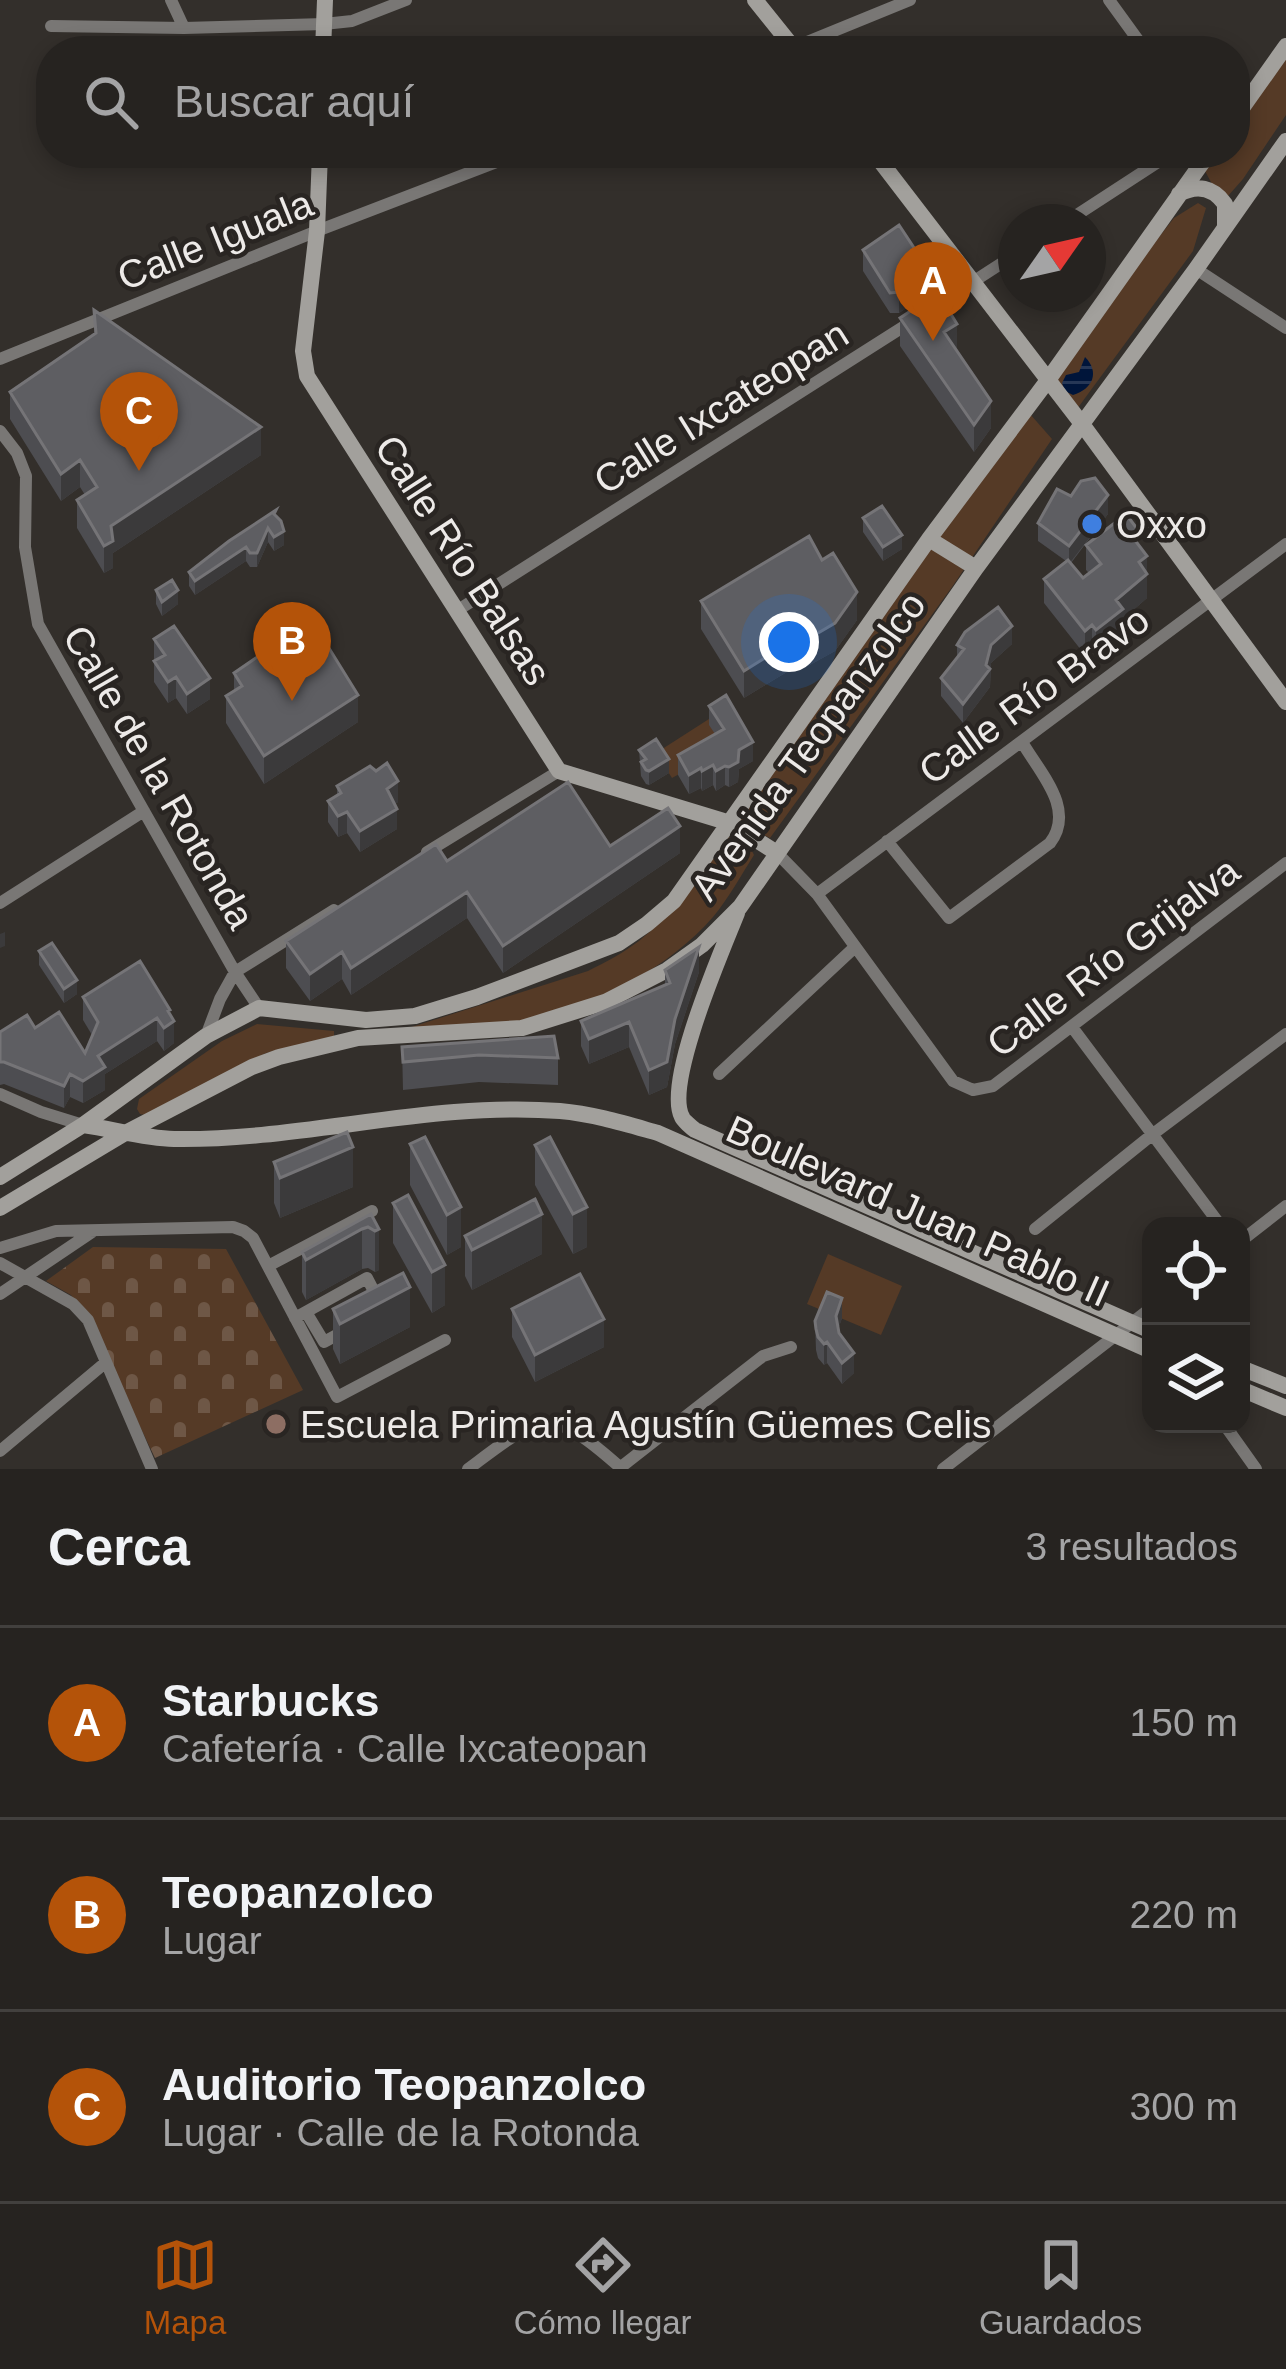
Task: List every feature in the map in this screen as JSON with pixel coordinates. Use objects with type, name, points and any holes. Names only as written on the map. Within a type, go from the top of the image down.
[{"type":"main road","points":[[324,36],[325,0]]},
{"type":"main road","points":[[755,0],[782,36]]},
{"type":"main road","points":[[1250,96],[1286,46]]},
{"type":"main road","name":"Avenida Teopanzolco","points":[[0,1208],[127,1132],[252,1067],[358,1038],[521,1028],[605,1002],[667,970],[702,945],[740,907],[976,568],[1286,141]]},
{"type":"main road","name":"Calle Río Balsas","points":[[319,168],[303,351],[307,376],[559,771]]},
{"type":"main road","points":[[886,168],[1082,424],[1286,703]]},
{"type":"main road","name":"Avenida Teopanzolco","points":[[259,1008],[366,1020],[415,1016],[619,943],[674,901],[1198,168]]},
{"type":"main road","points":[[1178,195],[1192,188],[1214,192],[1225,204],[1225,227]]},
{"type":"main road","points":[[1055,461],[1080,450],[1107,458]]},
{"type":"main road","points":[[929,538],[976,568]]},
{"type":"main road","points":[[559,771],[730,823],[777,853]]},
{"type":"main road","name":"Boulevard Juan Pablo II","points":[[740,907],[690,1032],[678,1102],[682,1119],[695,1130],[1124,1329],[1142,1344]]},
{"type":"main road","points":[[0,1177],[83,1125],[206,1036],[259,1008]]},
{"type":"main road","name":"Boulevard Juan Pablo II","points":[[83,1125],[170,1139],[270,1135],[504,1110],[561,1111],[610,1119],[658,1133],[1124,1329],[1142,1330]]},
{"type":"main road","points":[[1250,1372],[1286,1387]]},
{"type":"main road","points":[[1250,1393],[1286,1408]]},
{"type":"street","points":[[171,0],[184,28]]},
{"type":"street","points":[[51,26],[324,24],[352,21],[406,0]]},
{"type":"street","points":[[825,36],[910,0]]},
{"type":"street","points":[[1109,0],[1135,36]]},
{"type":"street","name":"Calle Iguala","points":[[0,359],[481,168]]},
{"type":"street","points":[[1094,204],[1149,168]]},
{"type":"street","name":"Calle Ixcateopan","points":[[458,610],[998,266]]},
{"type":"street","points":[[1196,269],[1286,328]]},
{"type":"street","name":"Calle de la Rotonda","points":[[0,431],[17,453],[26,476],[26,547],[38,624],[259,1008]]},
{"type":"street","name":"Calle Río Bravo","points":[[817,894],[1286,544]]},
{"type":"street","points":[[887,841],[949,918],[1058,832],[1062,817],[1058,803],[1022,742]]},
{"type":"street","points":[[417,859],[559,771]]},
{"type":"street","points":[[0,903],[144,812]]},
{"type":"street","points":[[719,1074],[855,947],[817,894],[777,853]]},
{"type":"street","name":"Calle Río Grijalva","points":[[855,947],[953,1081],[973,1090],[993,1086],[1286,863]]},
{"type":"street","points":[[206,1036],[235,971],[356,896]]},
{"type":"street","points":[[1072,1027],[1214,1217]]},
{"type":"street","points":[[1035,1229],[1286,1034]]},
{"type":"street","points":[[0,1094],[83,1125]]},
{"type":"street","points":[[1250,1234],[1286,1206]]},
{"type":"street","points":[[268,1265],[372,1211]]},
{"type":"street","points":[[0,1248],[56,1232],[233,1227],[253,1238],[301,1315],[324,1342],[366,1319]]},
{"type":"street","points":[[0,1294],[93,1232]]},
{"type":"street","points":[[0,1263],[73,1304],[88,1320],[152,1469]]},
{"type":"street","points":[[301,1315],[367,1278],[384,1309]]},
{"type":"street","points":[[331,1298],[348,1329]]},
{"type":"street","points":[[301,1315],[337,1397],[445,1340]]},
{"type":"street","points":[[944,1469],[1142,1315]]},
{"type":"street","points":[[468,1469],[514,1435],[535,1424],[554,1423],[571,1428],[621,1468],[764,1355],[791,1347]]},
{"type":"street","points":[[0,1451],[105,1363]]},
{"type":"street","points":[[1230,1433],[1256,1469]]},
{"type":"green space","points":[[1286,56],[1286,115],[1243,179],[1228,196],[1212,184],[1205,171],[1250,168],[1250,106]]},
{"type":"green space","points":[[1198,203],[1206,208],[1193,251],[1077,409],[1055,381],[1174,218]]},
{"type":"green space","points":[[1030,414],[1052,439],[952,587],[770,838],[735,821],[880,617]]},
{"type":"green space","points":[[723,710],[724,749],[672,778],[656,753]]},
{"type":"green space","points":[[728,837],[750,847],[754,855],[730,894],[694,937],[625,985],[520,1023],[399,1031],[588,971],[614,957],[664,918]]},
{"type":"green space","points":[[257,1024],[334,1031],[334,1036],[266,1053],[140,1114],[139,1099],[222,1041]]},
{"type":"green space","points":[[93,1247],[226,1249],[303,1390],[155,1458],[90,1321],[71,1295],[46,1281]]},
{"type":"green space","points":[[828,1254],[902,1286],[881,1335],[807,1304]]},
{"type":"water","points":[[1085,357],[1092,379],[1073,395],[1062,383],[1066,375],[1079,372]]},
{"type":"building","points":[[899,225],[930,272],[890,293],[863,250]]},
{"type":"building","points":[[938,293],[957,324],[944,332],[991,401],[974,425],[900,318]]},
{"type":"building","points":[[94,310],[261,427],[111,526],[113,541],[104,546],[77,500],[97,487],[80,460],[61,474],[10,392],[96,333]]},
{"type":"building","points":[[1095,478],[1108,495],[1069,546],[1038,523],[1057,489],[1071,496],[1081,481]]},
{"type":"building","points":[[882,506],[902,535],[883,547],[863,518]]},
{"type":"building","points":[[276,510],[284,531],[274,537],[268,528],[257,553],[246,547],[195,581],[189,572]]},
{"type":"building","points":[[1126,514],[1141,534],[1134,539],[1147,556],[1139,562],[1147,574],[1116,600],[1123,609],[1096,630],[1092,625],[1085,631],[1044,579],[1068,560],[1083,578],[1101,564],[1086,545]]},
{"type":"building","points":[[809,536],[822,560],[833,553],[857,592],[835,623],[808,639],[805,633],[744,671],[701,601]]},
{"type":"building","points":[[172,580],[178,590],[162,602],[156,590]]},
{"type":"building","points":[[998,607],[1012,626],[991,645],[986,665],[990,669],[963,704],[941,678],[964,649],[957,645],[965,632]]},
{"type":"building","points":[[174,626],[210,678],[187,694],[176,677],[168,682],[154,661],[165,655],[154,639]]},
{"type":"building","points":[[319,632],[358,695],[264,756],[226,696],[242,686],[234,673],[292,633],[301,645]]},
{"type":"building","points":[[726,695],[753,742],[739,750],[738,762],[729,767],[716,771],[713,765],[689,775],[678,755],[724,729],[709,706]]},
{"type":"building","points":[[656,739],[669,759],[649,771],[639,750]]},
{"type":"building","points":[[387,763],[398,781],[387,789],[397,809],[360,831],[347,812],[338,816],[328,801],[341,793],[337,786],[370,766],[376,771]]},
{"type":"building","points":[[568,782],[610,846],[668,808],[680,826],[503,946],[467,892],[351,968],[342,952],[310,974],[286,941],[436,844],[447,861]]},
{"type":"building","points":[[52,943],[77,980],[64,989],[39,951]]},
{"type":"building","points":[[699,947],[675,1019],[667,1062],[649,1070],[629,1022],[589,1039],[581,1021],[670,983],[665,970]]},
{"type":"building","points":[[140,961],[174,1021],[164,1028],[157,1018],[98,1056],[105,1067],[83,1081],[70,1074],[64,1086],[0,1062],[0,1032],[27,1015],[35,1028],[59,1012],[85,1053],[98,1022],[83,997]]},
{"type":"building","points":[[554,1036],[558,1058],[479,1055],[403,1062],[402,1047]]},
{"type":"building","points":[[347,1132],[353,1147],[280,1178],[274,1162]]},
{"type":"building","points":[[425,1137],[461,1207],[447,1215],[410,1144]]},
{"type":"building","points":[[550,1137],[587,1207],[573,1214],[535,1145]]},
{"type":"building","points":[[408,1195],[445,1265],[432,1272],[393,1203]]},
{"type":"building","points":[[535,1199],[542,1214],[472,1250],[465,1236]]},
{"type":"building","points":[[371,1214],[379,1229],[362,1229],[306,1260],[302,1252]]},
{"type":"building","points":[[403,1273],[410,1287],[340,1324],[333,1309]]},
{"type":"building","points":[[580,1274],[604,1319],[535,1355],[512,1309]]},
{"type":"building","points":[[827,1292],[842,1298],[836,1316],[839,1333],[854,1353],[842,1363],[816,1329]]},
{"type":"place","name":"Starbucks","points":[[933,341]]},
{"type":"place","name":"Auditorio Teopanzolco","points":[[139,471]]},
{"type":"place","name":"Oxxo","points":[[1092,524]]},
{"type":"place","name":"Teopanzolco","points":[[292,701]]},
{"type":"place","name":"Escuela Primaria Agustín Güemes Celis","points":[[276,1424]]}]
